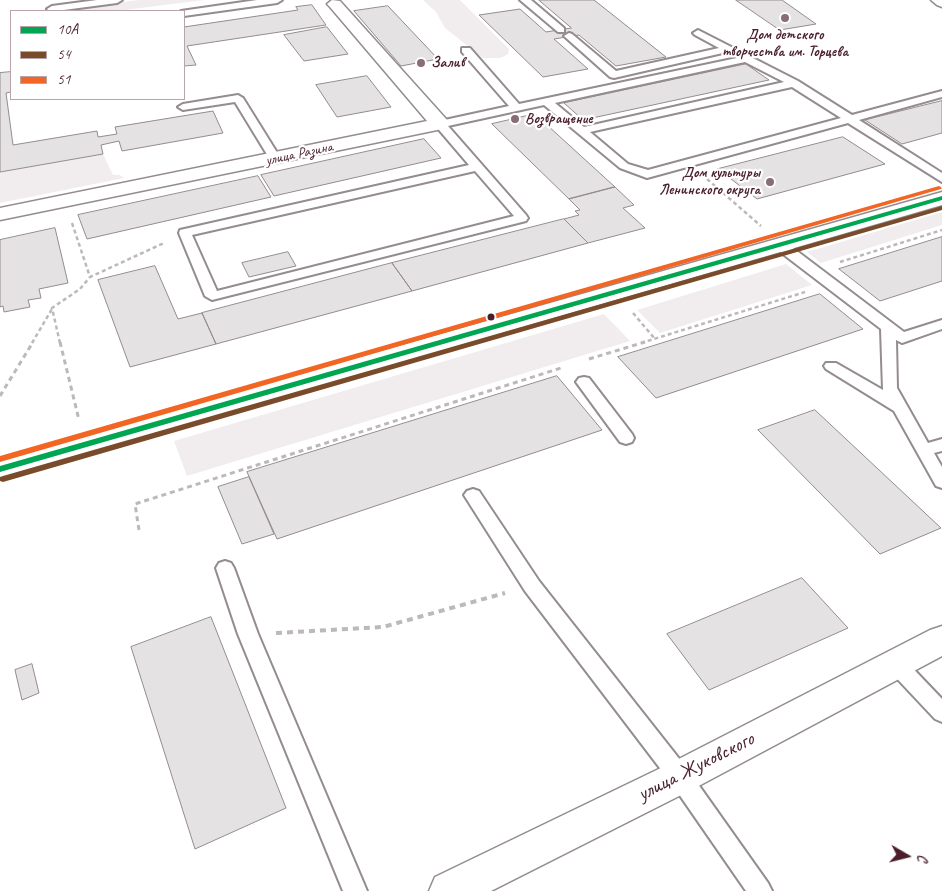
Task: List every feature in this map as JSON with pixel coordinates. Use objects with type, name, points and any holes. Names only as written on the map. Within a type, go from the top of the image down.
[{"type":"street","points":[[334,2],[440,124]]},
{"type":"street","name":"улица Разина","points":[[0,214],[440,124]]},
{"type":"street","points":[[0,469],[773,238],[942,198]]},
{"type":"street","name":"улица Жуковского","points":[[449,891],[680,777],[942,640]]},
{"type":"lane","points":[[52,7],[117,0]]},
{"type":"lane","points":[[185,13],[276,0]]},
{"type":"lane","points":[[525,0],[614,75],[728,49]]},
{"type":"lane","points":[[698,34],[794,83],[942,178]]},
{"type":"lane","points":[[466,50],[517,108]]},
{"type":"lane","points":[[476,167],[186,233],[212,296],[522,218],[440,124],[746,59]]},
{"type":"lane","points":[[581,131],[794,83]]},
{"type":"lane","points":[[547,102],[624,166],[647,174],[942,94]]},
{"type":"lane","points":[[182,107],[238,98],[275,159]]},
{"type":"lane","points":[[773,238],[902,338],[942,324]]},
{"type":"lane","points":[[888,326],[889,388],[942,482]]},
{"type":"lane","points":[[831,366],[900,408]]},
{"type":"lane","points":[[584,382],[626,438]]},
{"type":"lane","points":[[924,450],[942,445]]},
{"type":"lane","points":[[473,494],[532,586],[680,777],[760,891]]},
{"type":"lane","points":[[225,568],[248,634],[355,891]]},
{"type":"lane","points":[[895,663],[942,713]]},
{"type":"path","points":[[688,162],[773,238]]},
{"type":"path","points":[[64,201],[90,277]]},
{"type":"path","points":[[813,270],[942,230]]},
{"type":"path","points":[[0,396],[52,308],[80,289],[90,277],[186,233]]},
{"type":"path","points":[[586,360],[830,284]]},
{"type":"path","points":[[52,308],[80,424]]},
{"type":"path","points":[[139,530],[135,504],[569,366]]},
{"type":"path","points":[[248,634],[383,626],[532,586]]},
{"type":"shaded area","points":[[138,0],[204,0],[125,10],[69,9]]},
{"type":"shaded area","points":[[423,0],[460,0],[509,49],[508,54],[500,58],[483,58],[445,28],[436,12]]},
{"type":"shaded area","points":[[103,154],[113,175],[120,175],[124,178],[0,203],[0,172]]},
{"type":"shaded area","points":[[942,212],[942,225],[821,263],[807,252]]},
{"type":"shaded area","points":[[786,264],[812,285],[660,333],[637,310]]},
{"type":"shaded area","points":[[604,314],[630,341],[187,476],[174,441]]},
{"type":"building","points":[[539,0],[594,0],[666,57],[616,66],[579,35],[554,39],[588,69],[543,77],[479,15],[520,9],[546,32],[571,28]]},
{"type":"building","name":"Дом детского творчества им. Торцева","points":[[736,0],[782,0],[816,24],[780,30]]},
{"type":"building","points":[[312,5],[326,25],[187,46],[196,65],[185,66],[185,27],[298,10],[296,7]]},
{"type":"building","points":[[388,6],[438,59],[401,66],[354,11]]},
{"type":"building","points":[[327,27],[348,54],[304,61],[284,35]]},
{"type":"building","points":[[746,64],[769,80],[583,120],[564,103]]},
{"type":"building","points":[[10,72],[10,92],[6,93],[13,145],[97,131],[98,137],[117,134],[115,127],[213,111],[223,133],[122,151],[119,141],[101,145],[103,154],[0,172],[0,73]]},
{"type":"building","points":[[367,76],[391,107],[337,117],[316,85]]},
{"type":"building","points":[[942,101],[942,133],[902,144],[865,120]]},
{"type":"building","points":[[535,114],[615,187],[569,199],[492,124]]},
{"type":"building","points":[[843,137],[885,164],[757,199],[718,169]]},
{"type":"building","points":[[424,139],[441,158],[274,196],[261,175]]},
{"type":"building","points":[[258,176],[271,197],[87,239],[78,215]]},
{"type":"building","points":[[615,187],[634,205],[623,208],[645,228],[588,243],[564,219],[579,215],[575,211],[580,210],[569,199]]},
{"type":"building","points":[[564,219],[588,243],[412,291],[392,263]]},
{"type":"building","points":[[55,228],[68,283],[39,289],[41,298],[28,300],[30,307],[4,312],[3,306],[0,307],[0,240]]},
{"type":"building","points":[[942,237],[942,281],[880,301],[839,269]]},
{"type":"building","points":[[288,252],[296,266],[249,277],[242,263]]},
{"type":"building","points":[[392,263],[412,291],[216,344],[202,313]]},
{"type":"building","points":[[155,266],[178,319],[202,313],[216,344],[130,367],[98,280]]},
{"type":"building","points":[[820,294],[863,329],[656,398],[618,357]]},
{"type":"building","points":[[557,376],[602,430],[277,539],[247,472]]},
{"type":"building","points":[[815,410],[941,528],[880,554],[758,430]]},
{"type":"building","points":[[249,477],[274,534],[242,544],[218,487]]},
{"type":"building","points":[[802,578],[848,628],[709,690],[667,634]]},
{"type":"building","points":[[211,617],[286,808],[195,849],[131,647]]},
{"type":"building","points":[[32,664],[39,693],[22,700],[15,670]]},
{"type":"transit line","name":"51","points":[[0,459],[939,188]]},
{"type":"transit line","name":"10А","points":[[0,469],[942,198]]},
{"type":"transit line","name":"54","points":[[3,479],[942,208]]},
{"type":"place","name":"Дом детского творчества им. Торцева","points":[[785,18]]},
{"type":"place","name":"Залив","points":[[421,63]]},
{"type":"place","name":"Возвращение","points":[[515,119]]},
{"type":"place","name":"Дом культуры Ленинского округа","points":[[770,182]]}]
